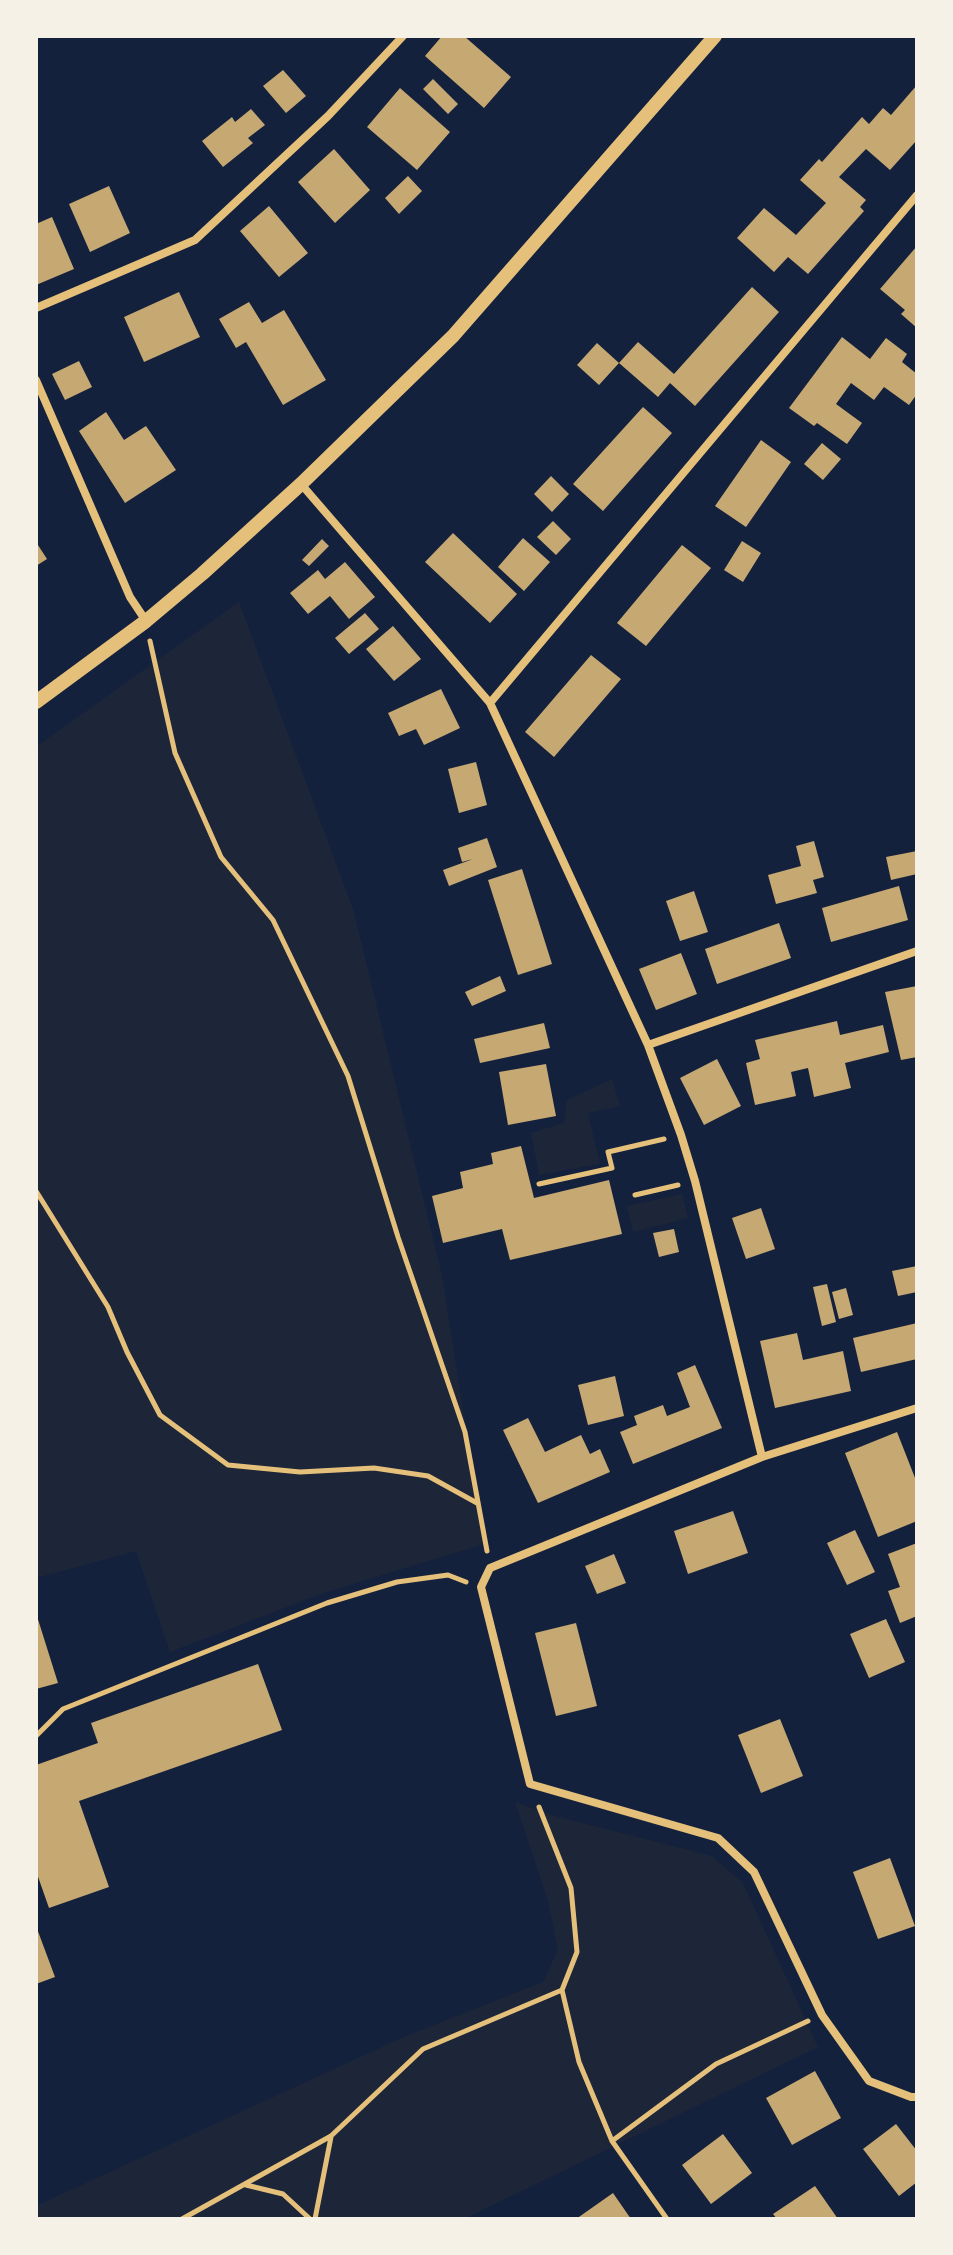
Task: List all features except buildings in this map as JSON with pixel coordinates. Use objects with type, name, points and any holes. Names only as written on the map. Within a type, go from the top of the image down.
[{"type":"street","points":[[36,308],[195,240],[328,116],[403,36]]},
{"type":"street","points":[[36,702],[146,621],[202,574],[301,484],[453,336],[715,36]]},
{"type":"street","points":[[490,703],[917,195]]},
{"type":"street","points":[[36,380],[130,597],[146,621]]},
{"type":"street","points":[[301,484],[490,703],[648,1045],[681,1135],[762,1457]]},
{"type":"street","points":[[648,1045],[917,951]]},
{"type":"street","points":[[916,1411],[762,1457],[490,1568],[481,1587],[530,1784],[718,1838],[754,1872],[822,2015],[869,2081],[917,2097]]},
{"type":"path","points":[[146,621],[175,753],[221,857],[273,920],[348,1076],[398,1237],[465,1432],[490,1568]]},
{"type":"path","points":[[539,1184],[612,1168],[608,1152],[681,1135]]},
{"type":"path","points":[[635,1195],[695,1181]]},
{"type":"path","points":[[36,1191],[108,1307],[127,1352],[160,1415],[228,1465],[300,1472],[374,1468],[428,1476],[477,1503]]},
{"type":"path","points":[[36,1736],[63,1709],[327,1603],[397,1582],[448,1575],[481,1587]]},
{"type":"path","points":[[530,1784],[571,1888],[577,1952],[562,1990],[579,2062],[612,2141],[667,2219]]},
{"type":"path","points":[[182,2219],[331,2136],[423,2049],[562,1990]]},
{"type":"path","points":[[612,2141],[716,2064],[822,2015]]},
{"type":"path","points":[[244,2185],[283,2194],[312,2219],[331,2136]]},
{"type":"shaded area","points":[[239,602],[354,912],[442,1276],[484,1544],[323,1593],[170,1652],[136,1551],[36,1578],[36,747]]},
{"type":"shaded area","points":[[612,1079],[620,1106],[588,1113],[600,1164],[539,1175],[531,1133],[564,1123],[567,1100]]},
{"type":"shaded area","points":[[682,1194],[688,1218],[633,1232],[627,1206]]},
{"type":"shaded area","points":[[515,1802],[555,1816],[712,1856],[743,1883],[818,2047],[464,2219],[36,2219],[36,2206],[406,2036],[543,1982],[558,1950],[548,1901]]}]
